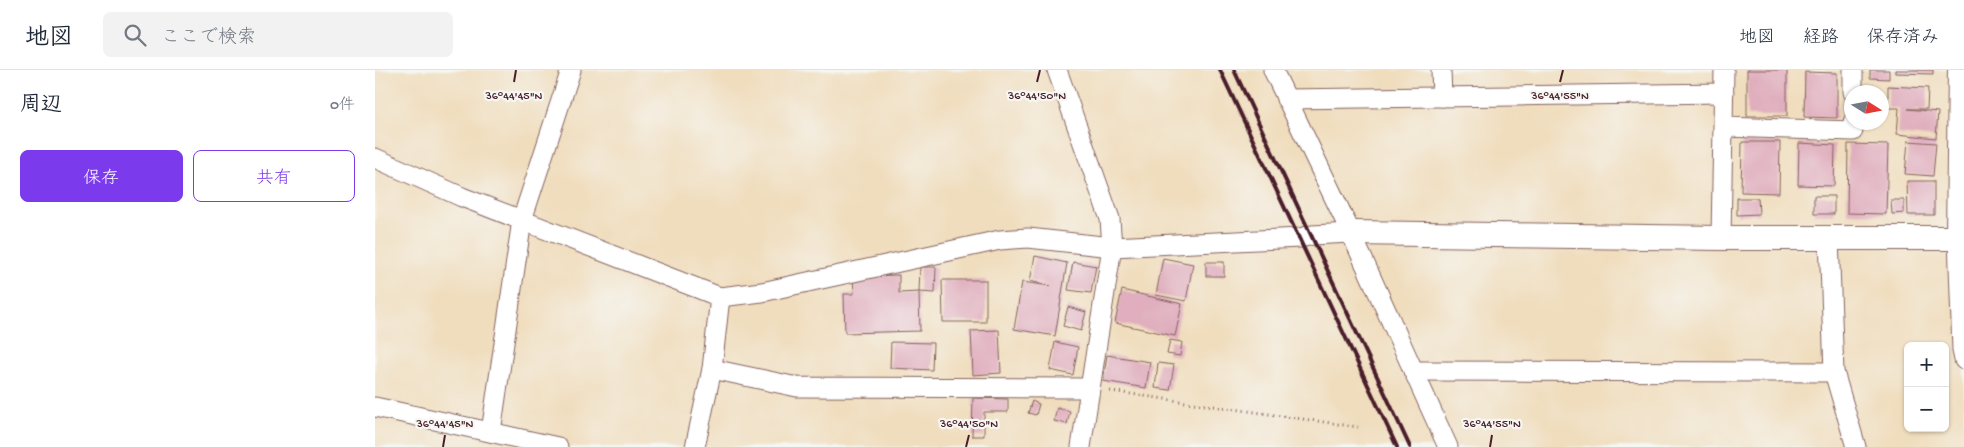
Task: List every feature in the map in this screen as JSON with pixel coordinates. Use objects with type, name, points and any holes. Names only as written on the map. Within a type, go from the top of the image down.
[{"type":"street","points":[[491,432],[522,220],[571,70]]},
{"type":"street","points":[[1057,70],[1110,219],[1112,247],[1081,447]]},
{"type":"street","points":[[1273,70],[1351,233],[1448,447]]},
{"type":"street","points":[[1441,70],[1442,97]]},
{"type":"street","points":[[1721,238],[1724,70]]},
{"type":"street","points":[[1853,70],[1853,85]]},
{"type":"street","points":[[1960,70],[1961,350],[1964,360]]},
{"type":"street","points":[[1286,99],[1724,93]]},
{"type":"street","points":[[1724,127],[1853,130]]},
{"type":"street","points":[[375,158],[462,197],[720,297],[762,292],[1000,240],[1028,238],[1112,247],[1300,238],[1312,235],[1351,233],[1721,238],[1961,238]]},
{"type":"street","points":[[1829,238],[1834,372],[1856,447]]},
{"type":"street","points":[[695,447],[712,369],[720,297]]},
{"type":"street","points":[[712,369],[797,387],[1090,388]]},
{"type":"street","points":[[1413,372],[1834,372]]},
{"type":"street","points":[[375,407],[558,447]]},
{"type":"path","points":[[1090,388],[1358,427]]},
{"type":"building","points":[[1747,70],[1787,70],[1787,116],[1747,116]]},
{"type":"building","points":[[1870,70],[1889,70],[1889,79],[1870,78]]},
{"type":"building","points":[[1895,70],[1933,70],[1933,74],[1895,73]]},
{"type":"building","points":[[1805,72],[1837,73],[1837,118],[1804,117]]},
{"type":"building","points":[[1889,86],[1928,88],[1927,109],[1908,109],[1938,112],[1936,138],[1897,134],[1899,108],[1889,108]]},
{"type":"building","points":[[1908,141],[1936,143],[1933,176],[1905,174]]},
{"type":"building","points":[[1742,142],[1780,142],[1779,193],[1741,192]]},
{"type":"building","points":[[1799,143],[1835,145],[1834,186],[1798,185]]},
{"type":"building","points":[[1848,144],[1888,145],[1886,214],[1847,213]]},
{"type":"building","points":[[1907,181],[1934,181],[1934,215],[1908,215]]},
{"type":"building","points":[[1814,196],[1834,196],[1834,214],[1814,214]]},
{"type":"building","points":[[1737,198],[1758,198],[1759,214],[1737,215]]},
{"type":"building","points":[[1891,200],[1904,200],[1904,213],[1892,214]]},
{"type":"building","points":[[1035,256],[1067,263],[1055,336],[1014,329],[1022,282],[1051,286],[1030,281]]},
{"type":"building","points":[[1163,258],[1193,264],[1186,301],[1156,295]]},
{"type":"building","points":[[1073,262],[1096,266],[1091,293],[1068,290]]},
{"type":"building","points":[[1206,262],[1224,262],[1224,276],[1206,276]]},
{"type":"building","points":[[920,267],[936,267],[935,293],[919,292]]},
{"type":"building","points":[[899,275],[899,293],[919,292],[920,331],[845,333],[844,294],[854,294],[853,276]]},
{"type":"building","points":[[942,280],[986,280],[986,322],[943,322]]},
{"type":"building","points":[[1122,290],[1182,304],[1175,336],[1115,323]]},
{"type":"building","points":[[1068,307],[1086,312],[1081,331],[1063,326]]},
{"type":"building","points":[[999,330],[1001,373],[973,375],[971,331]]},
{"type":"building","points":[[1170,340],[1182,342],[1180,356],[1167,354]]},
{"type":"building","points":[[891,342],[933,343],[932,370],[890,368]]},
{"type":"building","points":[[1055,342],[1078,347],[1073,375],[1050,370]]},
{"type":"building","points":[[1107,355],[1150,362],[1146,388],[1103,381]]},
{"type":"building","points":[[1158,363],[1174,365],[1170,390],[1155,388]]},
{"type":"building","points":[[973,398],[1008,399],[1008,412],[984,412],[984,436],[972,436]]},
{"type":"building","points":[[1032,401],[1039,404],[1036,415],[1028,413]]},
{"type":"building","points":[[1057,408],[1070,411],[1067,424],[1054,421]]},
{"type":"railway","points":[[1220,70],[1397,447]]},
{"type":"railway","points":[[1234,70],[1410,447]]}]
